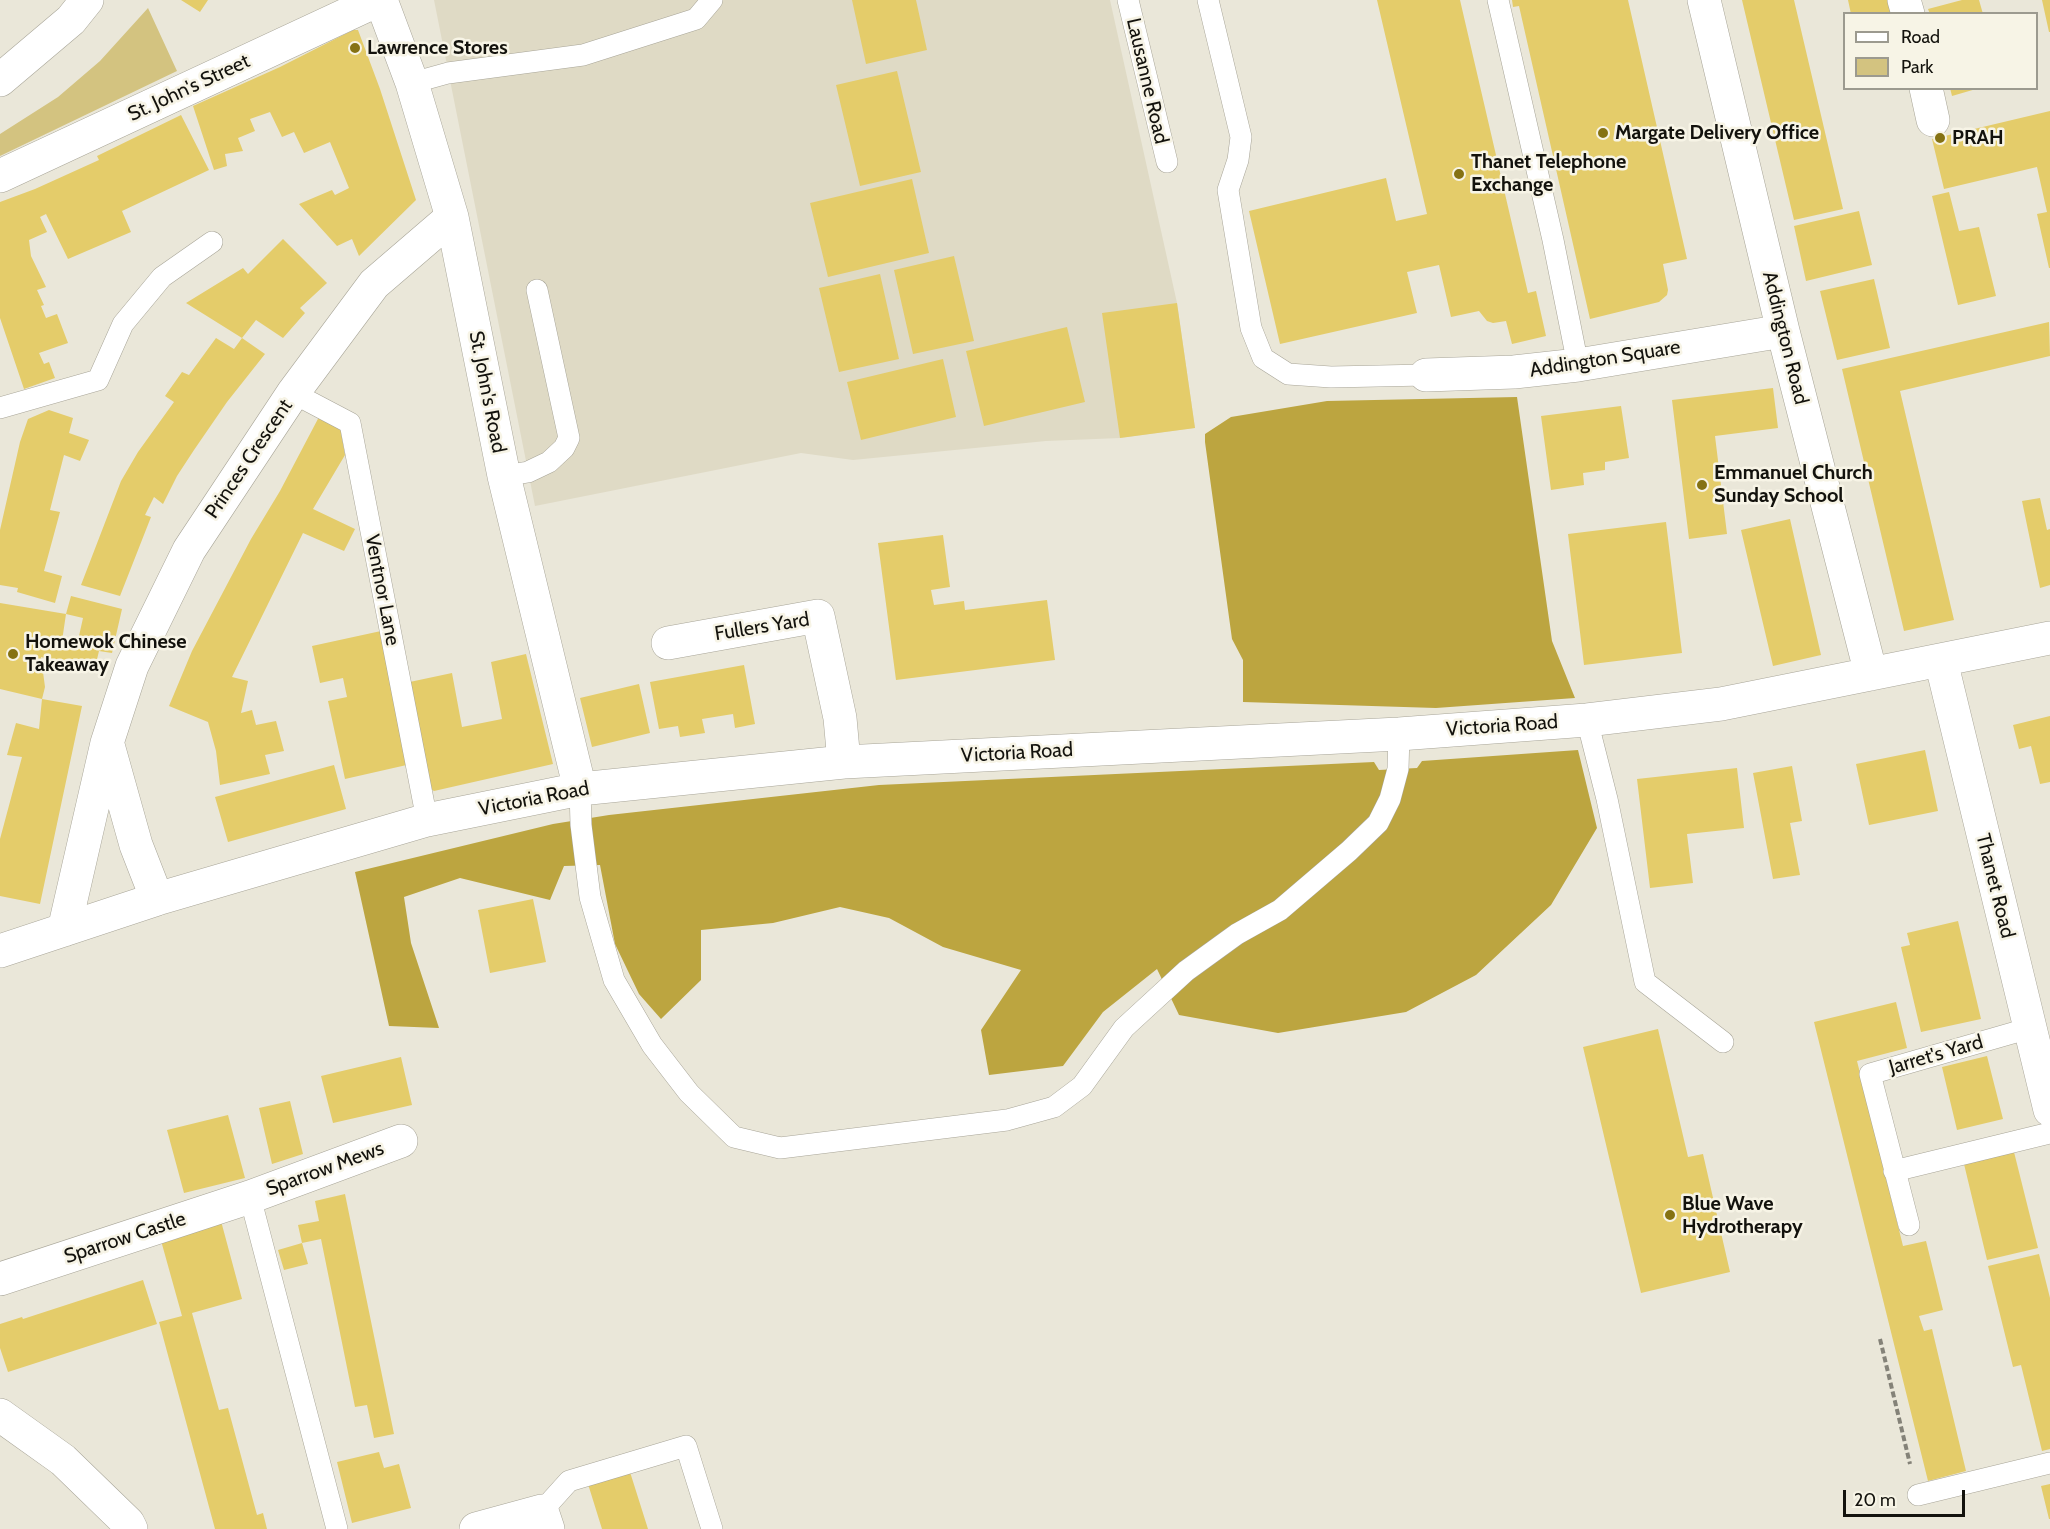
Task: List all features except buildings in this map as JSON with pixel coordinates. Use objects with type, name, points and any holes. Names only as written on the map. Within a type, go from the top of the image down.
[{"type":"street","points":[[0,80],[71,20],[87,0]]},
{"type":"street","name":"St. John's Road","points":[[380,0],[412,83],[452,216],[504,476],[580,789]]},
{"type":"street","name":"St. John's Street","points":[[0,176],[380,0]]},
{"type":"street","name":"Addington Road","points":[[1704,0],[1783,330],[1871,674]]},
{"type":"street","points":[[1926,90],[1933,120]]},
{"type":"street","name":"Princes Crescent","points":[[64,930],[107,743],[132,666],[189,550],[293,393],[374,284],[452,216]]},
{"type":"street","name":"Addington Square","points":[[1426,375],[1514,372],[1578,365],[1783,330]]},
{"type":"street","name":"Fullers Yard","points":[[668,643],[818,616],[840,718],[844,762]]},
{"type":"street","name":"Victoria Road","points":[[0,951],[157,899],[427,820],[580,789],[844,762],[1399,734],[1587,720],[1721,704],[2050,638]]},
{"type":"street","name":"Thanet Road","points":[[1941,661],[2050,1110]]},
{"type":"street","points":[[107,743],[136,845],[157,899]]},
{"type":"street","name":"Sparrow Mews","points":[[249,1197],[401,1141]]},
{"type":"street","name":"Sparrow Castle","points":[[0,1279],[249,1197]]},
{"type":"street","points":[[0,1415],[63,1460],[128,1523],[131,1529]]},
{"type":"street","points":[[476,1529],[545,1520]]},
{"type":"lane","points":[[412,83],[448,73],[583,54],[696,19],[712,0]]},
{"type":"lane","name":"Lausanne Road","points":[[1128,0],[1167,162]]},
{"type":"lane","points":[[1208,0],[1241,136],[1238,160],[1228,190],[1251,328],[1263,358],[1288,374],[1331,377],[1426,375]]},
{"type":"lane","points":[[1498,0],[1553,240],[1578,365]]},
{"type":"lane","points":[[0,408],[98,380],[123,324],[162,277],[212,242]]},
{"type":"lane","points":[[504,476],[528,472],[549,462],[564,448],[569,438],[537,290]]},
{"type":"lane","name":"Ventnor Lane","points":[[293,393],[350,423],[427,820]]},
{"type":"lane","points":[[1587,720],[1607,799],[1645,982],[1723,1042]]},
{"type":"lane","points":[[580,789],[581,825],[590,897],[614,980],[652,1045],[689,1093],[734,1137],[780,1148],[1007,1120],[1054,1107],[1082,1086],[1124,1028],[1186,971],[1237,934],[1280,910],[1350,851],[1378,822],[1389,799],[1398,769],[1399,734]]},
{"type":"lane","name":"Jarret's Yard","points":[[1909,1225],[1870,1074],[2030,1028]]},
{"type":"lane","points":[[1894,1172],[2050,1133]]},
{"type":"lane","points":[[249,1197],[337,1529]]},
{"type":"lane","points":[[545,1520],[569,1480],[686,1446],[712,1529]]},
{"type":"lane","points":[[1918,1494],[2050,1463]]},
{"type":"path","points":[[1880,1339],[1918,1494]]},
{"type":"shaded area","points":[[434,0],[1110,0],[1177,303],[1195,428],[1120,438],[1046,441],[853,460],[801,453],[535,506]]},
{"type":"shaded area","points":[[1517,397],[1552,641],[1575,698],[1436,708],[1243,702],[1243,660],[1232,639],[1205,434],[1231,417],[1327,401]]},
{"type":"shaded area","points":[[1578,750],[1597,828],[1551,905],[1476,975],[1406,1012],[1278,1033],[1179,1015],[1157,969],[1103,1012],[1063,1066],[989,1075],[981,1030],[1021,970],[943,947],[889,918],[840,907],[773,923],[701,930],[701,980],[661,1019],[639,994],[615,944],[600,865],[564,866],[550,900],[460,878],[404,897],[411,943],[439,1028],[389,1026],[355,872],[553,824],[609,815],[879,785],[1374,762],[1379,770],[1417,768],[1422,761]]},
{"type":"green space","points":[[148,8],[177,71],[0,156],[0,134],[58,97],[100,61]]},
{"type":"place","name":"Lawrence Stores","points":[[355,48]]},
{"type":"place","name":"Margate Delivery Office","points":[[1603,133]]},
{"type":"place","name":"PRAH","points":[[1940,138]]},
{"type":"place","name":"Thanet Telephone Exchange","points":[[1459,174]]},
{"type":"place","name":"Emmanuel Church Sunday School","points":[[1702,485]]},
{"type":"place","name":"Homewok Chinese Takeaway","points":[[13,654]]},
{"type":"place","name":"Blue Wave Hydrotherapy","points":[[1670,1215]]}]
